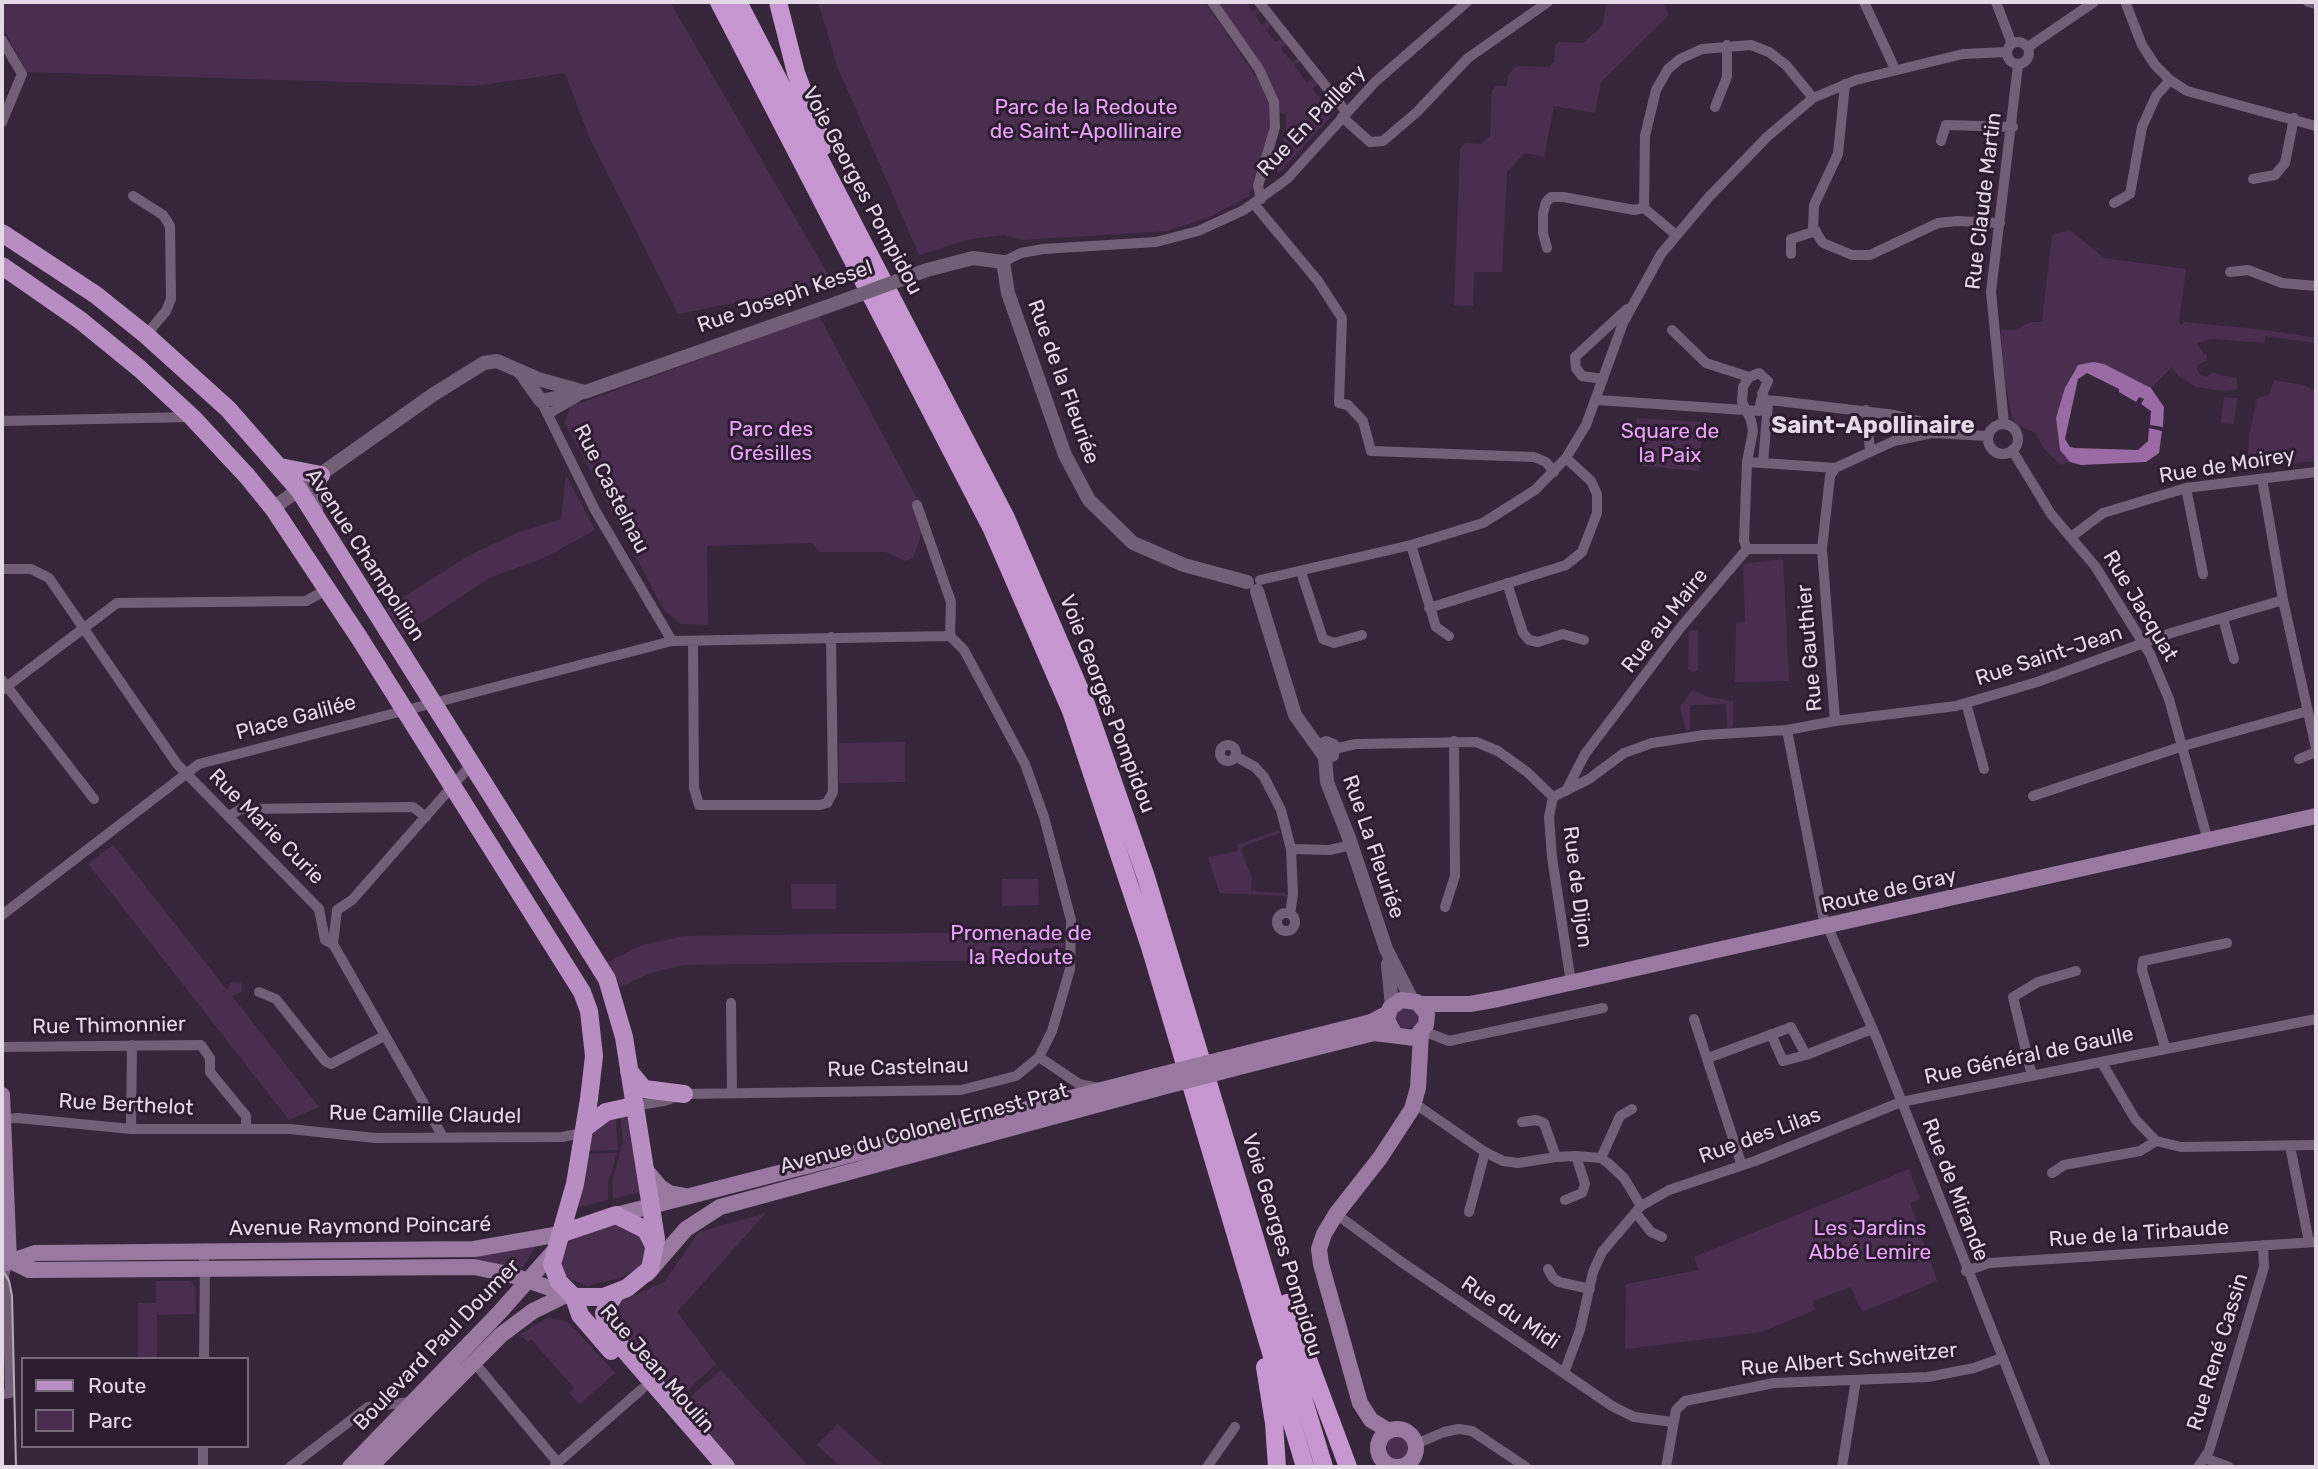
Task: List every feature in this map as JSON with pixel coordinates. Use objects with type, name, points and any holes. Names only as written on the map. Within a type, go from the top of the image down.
[{"type":"highway","name":"Voie Georges Pompidou","points":[[719,2],[957,460],[1047,654],[1096,780],[1150,947],[1305,1467]]},
{"type":"highway","name":"Voie Georges Pompidou","points":[[738,2],[1006,517],[1081,691],[1146,877],[1324,1467]]},
{"type":"highway","points":[[778,2],[796,74],[862,240]]},
{"type":"highway","points":[[1240,1182],[1348,1467]]},
{"type":"highway","points":[[1249,1278],[1271,1398],[1277,1467]]},
{"type":"main road","name":"Avenue Champollion","points":[[2,233],[96,295],[146,335],[228,409],[299,490],[419,705],[452,789],[582,992],[589,1011],[594,1056],[582,1151],[560,1234]]},
{"type":"main road","name":"Avenue Champollion","points":[[2,266],[80,320],[192,417],[273,508],[326,590],[471,765],[607,979],[621,1021],[655,1250]]},
{"type":"main road","points":[[279,467],[321,475]]},
{"type":"main road","name":"Route de Gray","points":[[1416,1002],[1470,1004],[2316,816]]},
{"type":"main road","points":[[1241,1061],[1371,1022],[1401,1000],[1416,1002],[1427,1014],[1416,1096],[1380,1158],[1336,1214],[1321,1241],[1321,1265],[1360,1403],[1371,1420],[1389,1431],[1406,1431],[1416,1444],[1411,1461],[1394,1467],[1384,1461],[1378,1451],[1381,1439],[1389,1431]]},
{"type":"main road","name":"Route de Gray","points":[[1423,1030],[1470,1004]]},
{"type":"main road","points":[[1390,1009],[1389,1029],[1408,1051],[1416,1096]]},
{"type":"main road","points":[[1241,1061],[1374,1033],[1398,1037],[1423,1030]]},
{"type":"main road","name":"Avenue du Colonel Ernest Prat","points":[[643,1278],[686,1229],[720,1207],[1154,1083],[1241,1061]]},
{"type":"main road","points":[[629,1071],[644,1089],[684,1094]]},
{"type":"main road","name":"Avenue du Colonel Ernest Prat","points":[[616,1215],[1104,1089],[1154,1083]]},
{"type":"main road","points":[[2,1095],[5,1263]]},
{"type":"main road","points":[[586,1127],[606,1112],[633,1106]]},
{"type":"main road","points":[[644,1168],[652,1180],[669,1193],[691,1196]]},
{"type":"main road","points":[[616,1215],[646,1230],[655,1250],[652,1264],[643,1278],[615,1294],[593,1298],[571,1295],[555,1276],[552,1265],[560,1234],[616,1215]]},
{"type":"main road","name":"Avenue Raymond Poincaré","points":[[5,1263],[29,1270],[76,1261],[203,1260],[474,1249],[560,1234]]},
{"type":"main road","name":"Boulevard Paul Doumer","points":[[351,1467],[499,1313],[554,1251]]},
{"type":"main road","name":"Avenue Raymond Poincaré","points":[[203,1260],[474,1267],[571,1295]]},
{"type":"main road","name":"Avenue Raymond Poincaré","points":[[474,1267],[496,1277],[503,1285],[499,1313]]},
{"type":"main road","name":"Rue Jean Moulin","points":[[615,1294],[604,1313],[608,1331],[726,1467]]},
{"type":"main road","name":"Boulevard Paul Doumer","points":[[370,1467],[473,1361],[533,1311],[571,1295]]},
{"type":"main road","name":"Rue Jean Moulin","points":[[571,1295],[580,1315],[713,1467]]},
{"type":"street","points":[[1212,2],[1259,69],[1274,102],[1275,127],[1258,186],[1257,202],[1318,281],[1342,318],[1339,403],[1356,412],[1363,421],[1371,451],[1534,457],[1546,463],[1554,472]]},
{"type":"street","points":[[1259,2],[1344,115],[1370,142],[1383,141],[1418,111],[1428,97],[1468,58],[1548,2]]},
{"type":"street","points":[[1864,2],[1895,69]]},
{"type":"street","points":[[1996,2],[2010,48],[2011,62],[2018,65],[2027,60],[2028,47]]},
{"type":"street","points":[[2028,47],[2094,2]]},
{"type":"street","points":[[2113,2],[2127,3],[2142,45],[2155,65],[2170,80],[2197,94],[2316,125]]},
{"type":"street","points":[[2308,2],[2316,4]]},
{"type":"street","name":"Rue En Paillery","points":[[1003,261],[1021,253],[1043,249],[1156,242],[1198,231],[1257,202],[1287,179],[1344,115],[1403,56],[1464,3]]},
{"type":"street","points":[[2,40],[22,74],[2,122]]},
{"type":"street","points":[[1787,730],[1704,735],[1652,743],[1624,753],[1553,797],[1527,772],[1492,748],[1476,742],[1356,744],[1326,751],[1295,715],[1255,584],[1410,545],[1483,523],[1535,489],[1566,458],[1598,400],[1603,379],[1632,305],[1675,234],[1767,136],[1813,98],[1845,84],[1895,69],[1964,54],[2010,48],[2022,43],[2028,47]]},
{"type":"street","points":[[1644,208],[1645,136],[1658,83],[1681,59],[1702,49],[1745,44],[1769,52],[1794,73],[1813,98]]},
{"type":"street","points":[[1716,107],[1727,77],[1727,45]]},
{"type":"street","name":"Rue Claude Martin","points":[[2004,425],[1991,292],[2013,127],[2018,65]]},
{"type":"street","points":[[2114,203],[2130,194],[2142,127],[2156,96],[2170,80]]},
{"type":"street","points":[[1845,84],[1838,154],[1814,205],[1813,228],[1823,243],[1841,252],[1870,256],[1938,223],[2000,223]]},
{"type":"street","points":[[2253,179],[2275,175],[2285,163],[2294,118]]},
{"type":"street","points":[[1941,141],[1946,125],[2013,127]]},
{"type":"street","points":[[133,196],[163,215],[170,226],[171,299],[166,311],[146,335]]},
{"type":"street","points":[[1547,248],[1543,233],[1543,214],[1546,202],[1551,197],[1633,210],[1644,208]]},
{"type":"street","points":[[1644,208],[1675,234]]},
{"type":"street","points":[[1791,254],[1791,239],[1816,231]]},
{"type":"street","name":"Rue Joseph Kessel","points":[[545,407],[927,270],[973,258],[1003,261]]},
{"type":"street","name":"Rue de la Fleuriée","points":[[1003,261],[1008,293],[1065,455],[1089,500],[1133,543],[1184,565],[1255,584]]},
{"type":"street","points":[[2230,272],[2248,270],[2283,283],[2316,286]]},
{"type":"street","points":[[1603,379],[1582,376],[1576,368],[1576,356],[1632,305]]},
{"type":"street","points":[[1598,400],[1759,411],[1768,381],[1759,373],[1749,377],[1706,363],[1672,330]]},
{"type":"street","points":[[273,508],[434,394],[484,363],[497,361],[520,372],[585,392]]},
{"type":"street","name":"Rue Castelnau","points":[[520,372],[545,407],[595,510],[672,641]]},
{"type":"street","points":[[1749,377],[1742,392],[1744,410],[1751,419],[1753,431],[1747,462],[1744,541],[1747,550],[1822,549]]},
{"type":"street","points":[[1763,400],[1866,410],[1923,422],[1932,433]]},
{"type":"street","points":[[1763,400],[1768,404],[1763,463]]},
{"type":"street","points":[[1866,410],[1870,450]]},
{"type":"street","points":[[2,421],[192,417]]},
{"type":"street","points":[[2004,425],[2016,433],[2017,443],[2012,450],[2004,454],[1995,452],[1989,445],[1988,436],[1996,426],[2004,425]]},
{"type":"street","points":[[1747,462],[1835,468],[1894,441],[1932,433],[1988,436]]},
{"type":"street","name":"Rue Jacquat","points":[[2012,450],[2051,514],[2095,566],[2144,645],[2169,699],[2208,841]]},
{"type":"street","points":[[1429,608],[1566,565],[1583,552],[1593,532],[1597,494],[1591,481],[1566,458]]},
{"type":"street","name":"Rue Gauthier","points":[[1829,926],[1823,916],[1787,730],[1835,720],[1822,549],[1830,476],[1835,468]]},
{"type":"street","name":"Rue de Moirey","points":[[2071,537],[2104,513],[2186,488],[2316,472]]},
{"type":"street","points":[[317,519],[315,504],[321,475]]},
{"type":"street","points":[[2262,479],[2283,600],[2316,750],[2299,759]]},
{"type":"street","points":[[2186,488],[2203,574]]},
{"type":"street","points":[[672,641],[950,636],[951,602],[917,505]]},
{"type":"street","points":[[1410,545],[1436,627],[1449,636]]},
{"type":"street","name":"Rue au Maire","points":[[1566,791],[1585,754],[1681,627],[1747,550]]},
{"type":"street","name":"Rue Marie Curie","points":[[2,569],[41,572],[83,627],[185,774],[319,909]]},
{"type":"street","points":[[1301,572],[1323,639],[1334,643],[1362,635]]},
{"type":"street","points":[[1507,583],[1523,633],[1529,640],[1538,642],[1563,634],[1584,640]]},
{"type":"street","points":[[94,799],[3,685],[117,603],[306,601],[326,590]]},
{"type":"street","name":"Rue Saint-Jean","points":[[1835,720],[1891,716],[1966,703],[2144,645],[2171,633],[2283,600]]},
{"type":"street","points":[[2223,618],[2234,659]]},
{"type":"street","name":"Rue Castelnau","points":[[633,1106],[664,1101],[684,1094],[961,1090],[1016,1076],[1039,1057],[1052,1031],[1070,969],[1071,920],[1044,817],[1025,764],[964,650],[950,636]]},
{"type":"street","points":[[693,641],[694,788],[699,805],[819,805],[827,803],[833,792],[831,637]]},
{"type":"street","name":"Place Galilée","points":[[2,915],[185,774],[206,762],[672,641]]},
{"type":"street","name":"Rue Saint-Jean","points":[[1966,703],[1984,769]]},
{"type":"street","points":[[2033,796],[2183,746],[2308,711]]},
{"type":"street","points":[[1445,907],[1455,876],[1454,741]]},
{"type":"street","name":"Rue La Fleuriée","points":[[1326,751],[1327,782],[1352,845],[1386,949],[1416,1002]]},
{"type":"street","points":[[1236,757],[1255,768],[1271,787],[1291,849],[1293,894],[1290,914]]},
{"type":"street","points":[[443,1137],[333,944],[325,940],[319,909],[337,910],[352,900],[471,765]]},
{"type":"street","name":"Rue de Dijon","points":[[1553,797],[1549,817],[1552,857],[1571,983]]},
{"type":"street","points":[[229,816],[241,809],[413,807],[426,817]]},
{"type":"street","points":[[1291,849],[1329,850],[1352,845]]},
{"type":"street","points":[[333,944],[337,910]]},
{"type":"street","name":"Rue de Mirande","points":[[1829,926],[2046,1467]]},
{"type":"street","name":"Rue Général de Gaulle","points":[[2165,1047],[2142,971],[2143,961],[2227,943]]},
{"type":"street","name":"Rue La Fleuriée","points":[[1386,949],[1390,1009]]},
{"type":"street","points":[[2032,1076],[2013,997],[2038,982],[2076,971]]},
{"type":"street","points":[[259,992],[276,999],[325,1061],[331,1064],[338,1063],[384,1035]]},
{"type":"street","points":[[731,1003],[732,1093]]},
{"type":"street","points":[[1423,1030],[1449,1041],[1603,1008]]},
{"type":"street","points":[[1694,1019],[1741,1163]]},
{"type":"street","name":"Rue Général de Gaulle","points":[[1901,1102],[2102,1063],[2165,1047],[2316,1019]]},
{"type":"street","points":[[1708,1058],[1793,1027],[1806,1055]]},
{"type":"street","points":[[1771,1034],[1783,1061],[1806,1055],[1872,1029]]},
{"type":"street","points":[[131,1129],[132,1045]]},
{"type":"street","name":"Rue Thimonnier","points":[[2,1047],[201,1045],[210,1058],[210,1072],[246,1116],[247,1128]]},
{"type":"street","points":[[1039,1057],[1079,1084],[1104,1089]]},
{"type":"street","points":[[2102,1063],[2135,1119],[2156,1141],[2181,1147],[2316,1145]]},
{"type":"street","points":[[1416,1096],[1485,1153],[1518,1163],[1556,1157],[1601,1158],[1624,1178],[1651,1232],[1662,1237]]},
{"type":"street","name":"Rue des Lilas","points":[[1564,1373],[1602,1252],[1639,1210],[1669,1190],[1741,1163],[1755,1161],[1901,1102]]},
{"type":"street","points":[[1601,1158],[1620,1116],[1632,1109]]},
{"type":"street","name":"Rue Berthelot","points":[[3,1119],[131,1129],[247,1128]]},
{"type":"street","points":[[1522,1122],[1536,1120],[1544,1123],[1556,1157]]},
{"type":"street","name":"Rue Camille Claudel","points":[[247,1128],[290,1129],[375,1138],[562,1137],[577,1134],[586,1127]]},
{"type":"street","points":[[562,1137],[582,1151]]},
{"type":"street","points":[[2052,1173],[2064,1165],[2140,1151],[2156,1141]]},
{"type":"street","points":[[2290,1146],[2312,1242]]},
{"type":"street","points":[[1469,1212],[1485,1153]]},
{"type":"street","points":[[1565,1200],[1579,1195],[1585,1188],[1576,1156]]},
{"type":"street","name":"Rue du Midi","points":[[1336,1214],[1564,1373],[1630,1415],[1673,1422]]},
{"type":"street","name":"Rue de la Tirbaude","points":[[1966,1271],[1990,1263],[2312,1242]]},
{"type":"street","name":"Rue René Cassin","points":[[2202,1463],[2264,1267],[2263,1245]]},
{"type":"street","points":[[203,1260],[204,1357]]},
{"type":"street","points":[[5,1263],[8,1304],[6,1393]]},
{"type":"street","points":[[1548,1269],[1556,1280],[1590,1289]]},
{"type":"street","name":"Rue Albert Schweitzer","points":[[1673,1422],[1681,1403],[1713,1394],[1774,1383],[1928,1377],[1974,1368],[2002,1358]]},
{"type":"street","points":[[473,1361],[556,1465],[642,1389]]},
{"type":"street","points":[[1842,1467],[1856,1380]]},
{"type":"street","points":[[290,1467],[368,1407],[411,1402]]},
{"type":"street","points":[[1666,1467],[1673,1422]]},
{"type":"street","points":[[1207,1467],[1235,1427]]},
{"type":"street","points":[[1416,1444],[1459,1429],[1472,1431],[1512,1463],[1526,1467]]},
{"type":"street","points":[[203,1448],[203,1467]]},
{"type":"street","points":[[2202,1463],[2229,1467]]},
{"type":"green space","points":[[2,2],[670,2],[833,283],[678,314],[589,137],[565,73],[475,86],[27,72],[2,26]]},
{"type":"green space","name":"Parc de la Redoute de Saint-Apollinaire","points":[[818,2],[1205,2],[1264,88],[1269,103],[1271,119],[1266,148],[1249,196],[1207,218],[1167,231],[1023,240],[1004,235],[971,239],[919,255],[838,68]]},
{"type":"green space","points":[[1216,2],[1247,2],[1252,12],[1257,8],[1260,11],[1255,16],[1262,25],[1267,21],[1271,26],[1266,31],[1276,42],[1281,38],[1286,44],[1281,49],[1292,62],[1297,58],[1300,61],[1294,66],[1307,82],[1313,78],[1318,84],[1312,89],[1324,103],[1330,98],[1335,104],[1334,113],[1279,173],[1275,170],[1286,134],[1286,114],[1278,113],[1278,100],[1263,68]]},
{"type":"green space","points":[[1606,2],[1662,2],[1669,15],[1601,82],[1595,113],[1554,106],[1544,157],[1525,153],[1507,172],[1502,272],[1474,272],[1473,306],[1454,305],[1460,149],[1466,143],[1481,144],[1490,136],[1492,91],[1496,86],[1507,86],[1508,75],[1517,66],[1549,67],[1554,62],[1555,46],[1559,42],[1583,43],[1603,25]]},
{"type":"green space","points":[[2070,230],[2104,258],[2186,269],[2179,322],[2182,325],[2184,322],[2266,330],[2316,338],[2316,343],[2265,336],[2264,343],[2213,339],[2199,342],[2197,345],[2207,356],[2207,360],[2196,366],[2200,375],[2206,377],[2212,373],[2236,378],[2238,389],[2222,391],[2196,387],[2178,376],[2172,367],[2151,388],[2104,364],[2074,369],[2056,418],[2060,450],[2070,462],[2061,465],[2044,449],[2036,433],[2017,425],[2012,417],[2004,378],[2001,329],[2015,330],[2031,322],[2042,322],[2052,235]]},
{"type":"green space","name":"Parc des Grésilles","points":[[819,316],[927,517],[913,558],[905,561],[886,552],[820,552],[812,543],[707,546],[708,625],[681,624],[664,610],[565,423],[570,407]]},
{"type":"green space","points":[[2274,380],[2303,385],[2316,391],[2316,461],[2247,468],[2249,435],[2257,399],[2269,394]]},
{"type":"green space","points":[[2224,397],[2237,398],[2234,424],[2221,423]]},
{"type":"green space","name":"Square de la Paix","points":[[1636,418],[1703,422],[1699,471],[1643,466]]},
{"type":"green space","points":[[566,475],[595,530],[544,558],[489,578],[403,635],[386,608],[470,555],[517,533],[561,519]]},
{"type":"green space","points":[[1783,559],[1789,681],[1735,682],[1736,623],[1745,622],[1743,564]]},
{"type":"green space","points":[[1689,630],[1698,631],[1698,670],[1693,672],[1688,669]]},
{"type":"green space","points":[[1692,690],[1708,697],[1733,701],[1733,727],[1727,728],[1726,704],[1690,705],[1690,729],[1686,731],[1680,707]]},
{"type":"green space","points":[[905,742],[905,782],[839,783],[839,743]]},
{"type":"green space","points":[[1279,830],[1280,833],[1244,846],[1241,850],[1252,878],[1251,891],[1286,893],[1287,896],[1220,893],[1208,857],[1238,851],[1237,845]]},
{"type":"green space","points":[[113,845],[227,990],[231,982],[241,983],[242,992],[232,996],[319,1107],[289,1120],[88,864]]},
{"type":"green space","points":[[1002,879],[1038,879],[1039,905],[1002,906]]},
{"type":"green space","points":[[791,884],[836,884],[836,909],[792,909]]},
{"type":"green space","name":"Promenade de la Redoute","points":[[1021,925],[1035,930],[1042,943],[1065,943],[1064,948],[1043,948],[1035,962],[1020,968],[1004,960],[684,965],[650,973],[621,987],[608,962],[642,945],[684,936],[1004,932]]},
{"type":"green space","points":[[1417,1006],[1422,1015],[1419,1026],[1399,1030],[1394,1025],[1395,1011]]},
{"type":"green space","points":[[620,1113],[630,1120],[640,1192],[613,1199],[612,1183],[623,1142]]},
{"type":"green space","points":[[615,1114],[618,1150],[587,1151],[592,1131]]},
{"type":"green space","points":[[617,1153],[608,1183],[608,1200],[571,1209],[586,1154]]},
{"type":"green space","name":"Les Jardins Abbé Lemire","points":[[1909,1169],[1920,1199],[1910,1203],[1937,1281],[1862,1312],[1851,1287],[1813,1301],[1815,1310],[1761,1332],[1625,1349],[1626,1284],[1699,1270],[1694,1257]]},
{"type":"green space","points":[[766,1213],[677,1312],[716,1364],[675,1402],[613,1322],[613,1305],[664,1282],[699,1232]]},
{"type":"green space","points":[[619,1223],[647,1240],[645,1261],[639,1268],[620,1278],[587,1286],[567,1278],[561,1258],[570,1241],[595,1228]]},
{"type":"green space","points":[[536,1246],[519,1273],[477,1262],[473,1253]]},
{"type":"green space","points":[[156,1281],[190,1281],[195,1286],[196,1314],[157,1315],[157,1357],[138,1357],[138,1303],[156,1303]]},
{"type":"green space","points":[[547,1318],[568,1322],[615,1373],[580,1404],[569,1393],[574,1388],[531,1339],[528,1342],[520,1334]]},
{"type":"green space","points":[[721,1370],[809,1467],[736,1467],[680,1406]]},
{"type":"green space","points":[[838,1424],[885,1467],[841,1467],[817,1445]]},
{"type":"green space","points":[[1398,1435],[1407,1439],[1411,1448],[1407,1457],[1398,1461],[1389,1457],[1385,1448],[1389,1439]]},
{"type":"shaded area","points":[[2094,362],[2104,364],[2151,388],[2164,407],[2163,427],[2150,425],[2151,411],[2141,404],[2144,399],[2139,397],[2136,402],[2119,392],[2119,389],[2087,373],[2078,379],[2065,439],[2070,447],[2075,448],[2138,450],[2148,441],[2149,428],[2162,431],[2159,453],[2146,462],[2081,465],[2070,462],[2060,450],[2056,418],[2065,388],[2078,365]]},
{"type":"tram line","points":[[2,1269],[9,1281],[12,1296],[16,1467]]},
{"type":"district","name":"Saint-Apollinaire","points":[[1873,426]]}]
